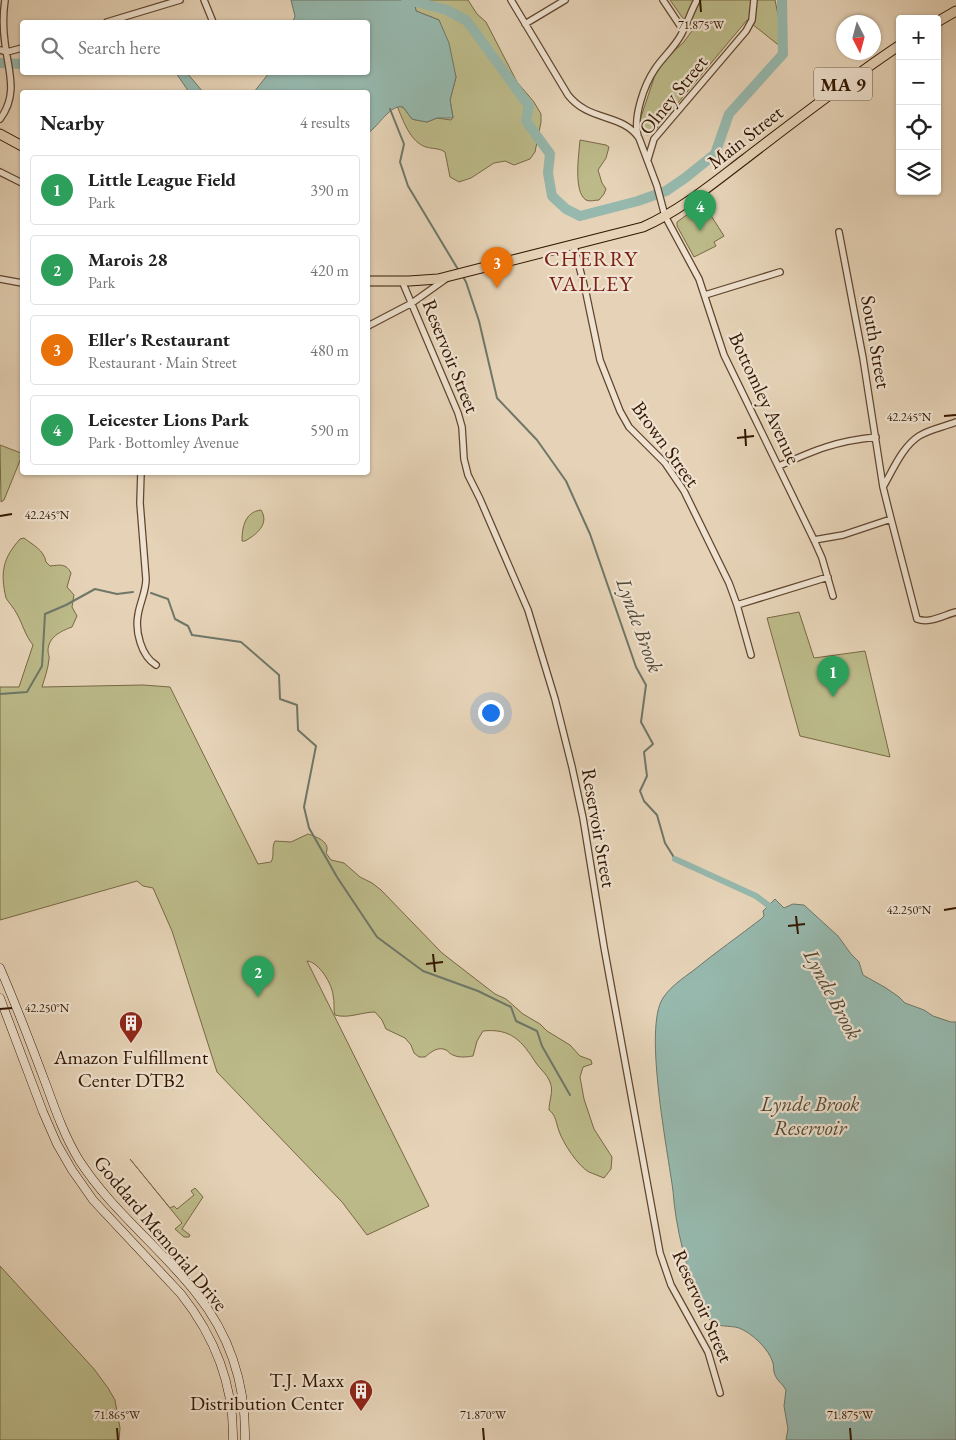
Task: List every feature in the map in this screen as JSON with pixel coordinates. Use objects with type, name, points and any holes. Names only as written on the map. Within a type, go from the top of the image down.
[{"type":"highway","points":[[941,19],[956,10]]},
{"type":"highway","name":"Main Street","points":[[370,281],[402,282],[429,280],[638,229],[665,216],[705,190],[834,90],[896,49]]},
{"type":"highway","points":[[0,134],[20,145]]},
{"type":"main road","name":"Goddard Memorial Drive","points":[[0,968],[61,1124],[79,1159],[110,1202],[193,1289],[221,1331],[233,1359],[241,1388],[245,1418],[245,1440]]},
{"type":"main road","name":"Goddard Memorial Drive","points":[[0,998],[44,1112],[72,1170],[93,1200],[181,1294],[208,1334],[218,1354],[228,1384],[232,1405],[233,1440]]},
{"type":"street","points":[[0,118],[6,109],[11,94],[12,79],[7,55],[4,23],[6,0]]},
{"type":"street","points":[[114,20],[180,0]]},
{"type":"street","points":[[204,0],[212,20]]},
{"type":"street","points":[[511,0],[568,95],[575,103],[586,111],[627,126],[638,138]]},
{"type":"street","points":[[525,24],[565,0]]},
{"type":"street","points":[[663,0],[683,30]]},
{"type":"street","name":"Olney Street","points":[[638,138],[637,116],[649,80],[655,69],[674,46],[697,0]]},
{"type":"street","name":"Olney Street","points":[[648,161],[654,139],[746,31],[752,20],[754,0]]},
{"type":"street","points":[[7,55],[20,49]]},
{"type":"street","points":[[0,50],[7,55]]},
{"type":"street","name":"Bottomley Avenue","points":[[638,138],[648,161],[665,216],[697,273],[724,355],[814,540],[833,596]]},
{"type":"street","points":[[0,172],[20,182]]},
{"type":"street","name":"South Street","points":[[839,232],[863,358],[883,487],[915,615],[919,620],[929,620],[956,612]]},
{"type":"street","name":"Brown Street","points":[[574,246],[600,360],[622,417],[629,427],[665,463],[680,484],[723,569],[737,605],[751,655]]},
{"type":"street","points":[[705,295],[780,272]]},
{"type":"street","points":[[370,325],[412,303],[458,274]]},
{"type":"street","points":[[0,279],[20,283]]},
{"type":"street","name":"Reservoir Street","points":[[402,282],[462,425],[464,459],[468,475],[523,595],[553,692],[581,806],[604,947],[660,1253],[671,1285],[708,1352],[720,1393]]},
{"type":"street","points":[[883,487],[911,443],[925,433],[956,422]]},
{"type":"street","points":[[779,466],[826,446],[876,437]]},
{"type":"street","points":[[141,475],[140,509],[146,579],[138,617],[138,626],[144,651],[150,661],[156,665]]},
{"type":"street","points":[[814,540],[843,535],[891,519]]},
{"type":"street","points":[[737,605],[828,577]]},
{"type":"shaded area","points":[[420,0],[468,0],[477,14],[486,22],[517,82],[534,102],[541,114],[535,152],[530,159],[514,165],[505,161],[494,163],[471,178],[459,182],[450,177],[445,152],[426,147],[411,136],[397,106],[403,107],[412,119],[427,122],[437,118],[451,120],[453,117],[450,100],[456,77],[439,20],[416,11],[415,5]]},
{"type":"shaded area","points":[[670,0],[775,0],[781,29],[781,47],[747,20],[652,134],[647,135],[641,130],[640,120],[656,72],[667,57],[683,43],[692,31]]},
{"type":"shaded area","points":[[580,140],[609,147],[606,158],[598,170],[606,189],[599,200],[586,200],[579,189]]},
{"type":"shaded area","points":[[703,203],[724,236],[714,242],[716,246],[694,257],[677,226],[677,222]]},
{"type":"shaded area","points":[[0,445],[20,453],[20,460],[4,500],[1,502]]},
{"type":"shaded area","points":[[261,510],[264,520],[263,524],[249,539],[242,541],[248,517]]},
{"type":"shaded area","points":[[24,538],[41,551],[50,566],[62,565],[69,570],[71,573],[67,587],[74,595],[72,607],[77,616],[72,627],[60,633],[50,642],[48,666],[42,687],[143,685],[170,687],[258,864],[271,862],[275,841],[291,842],[308,834],[319,838],[327,846],[326,853],[331,860],[344,863],[360,877],[381,890],[442,953],[495,994],[506,999],[523,1014],[570,1045],[580,1056],[591,1060],[592,1064],[583,1067],[580,1077],[584,1099],[594,1129],[612,1157],[611,1169],[604,1178],[585,1169],[567,1148],[554,1117],[549,1110],[552,1089],[549,1079],[526,1048],[515,1038],[501,1032],[483,1031],[477,1041],[473,1056],[458,1057],[446,1050],[437,1049],[425,1057],[419,1057],[414,1053],[411,1045],[405,1038],[386,1029],[382,1020],[375,1012],[345,1016],[335,1015],[334,998],[327,980],[316,965],[307,961],[429,1206],[367,1235],[342,1202],[217,1072],[172,931],[153,888],[143,886],[137,881],[0,920],[0,687],[19,687],[33,645],[16,612],[6,598],[3,573],[4,566],[14,546],[20,539]]},
{"type":"shaded area","points":[[799,612],[814,658],[865,651],[890,757],[800,736],[767,618]]},
{"type":"shaded area","points":[[130,1159],[170,1208],[174,1206],[177,1209],[194,1195],[191,1191],[195,1188],[203,1197],[182,1229],[190,1235],[189,1237],[184,1237],[175,1229],[182,1223]]},
{"type":"shaded area","points":[[0,1266],[94,1369],[108,1388],[115,1400],[120,1428],[119,1440],[0,1440]]},
{"type":"water","points":[[291,0],[420,0],[415,5],[416,11],[439,20],[449,43],[456,77],[450,100],[453,118],[437,118],[427,122],[416,120],[412,119],[403,107],[398,107],[389,112],[370,132],[370,90],[256,90],[267,75],[370,75],[370,20],[294,20],[295,16]]},
{"type":"water","points":[[177,75],[189,75],[201,90],[188,90]]},
{"type":"water","name":"Lynde Brook Reservoir","points":[[775,899],[784,908],[793,904],[804,905],[838,936],[859,962],[863,975],[886,988],[905,1003],[924,1010],[933,1016],[956,1022],[956,1440],[786,1440],[788,1429],[784,1406],[786,1390],[776,1377],[768,1352],[744,1330],[713,1323],[707,1316],[691,1276],[682,1248],[662,1121],[656,1062],[655,1035],[657,1013],[663,998],[673,986],[761,919],[764,916],[763,911]]},
{"type":"waterway","points":[[406,2],[417,2],[447,10],[467,21],[529,106],[526,121],[550,154],[548,173],[552,196],[566,209],[580,216],[638,201],[666,191],[715,154],[729,114],[783,54],[782,0]]},
{"type":"waterway","points":[[0,63],[20,64]]},
{"type":"waterway","name":"Lynde Brook","points":[[390,109],[404,144],[400,162],[408,186],[459,271]]},
{"type":"waterway","name":"Lynde Brook","points":[[462,275],[479,321],[497,398],[537,440],[566,481],[590,534],[636,667],[646,685],[641,722],[653,744],[644,752],[647,776],[640,791],[644,801],[657,815],[665,843],[675,859]]},
{"type":"waterway","points":[[0,694],[27,692],[42,666],[45,614],[95,589],[117,594],[133,592]]},
{"type":"waterway","points":[[151,593],[168,599],[175,619],[188,626],[192,635],[241,642],[279,675],[280,699],[297,705],[298,730],[316,746],[304,807],[309,828],[337,877],[377,937],[423,971],[478,991],[511,1007],[516,1021],[537,1031],[542,1046],[570,1095]]},
{"type":"waterway","name":"Lynde Brook","points":[[675,859],[756,896],[768,905]]},
{"type":"place","name":"Leicester Lions Park","points":[[700,231]]},
{"type":"place","name":"Eller's Restaurant","points":[[497,288]]},
{"type":"place","name":"Little League Field","points":[[833,697]]},
{"type":"place","name":"Marois 28","points":[[258,997]]},
{"type":"place","name":"Amazon Fulfillment Center DTB2","points":[[131,1044]]},
{"type":"place","name":"T.J. Maxx Distribution Center","points":[[361,1412]]},
{"type":"district","name":"CHERRY VALLEY","points":[[591,270]]}]
